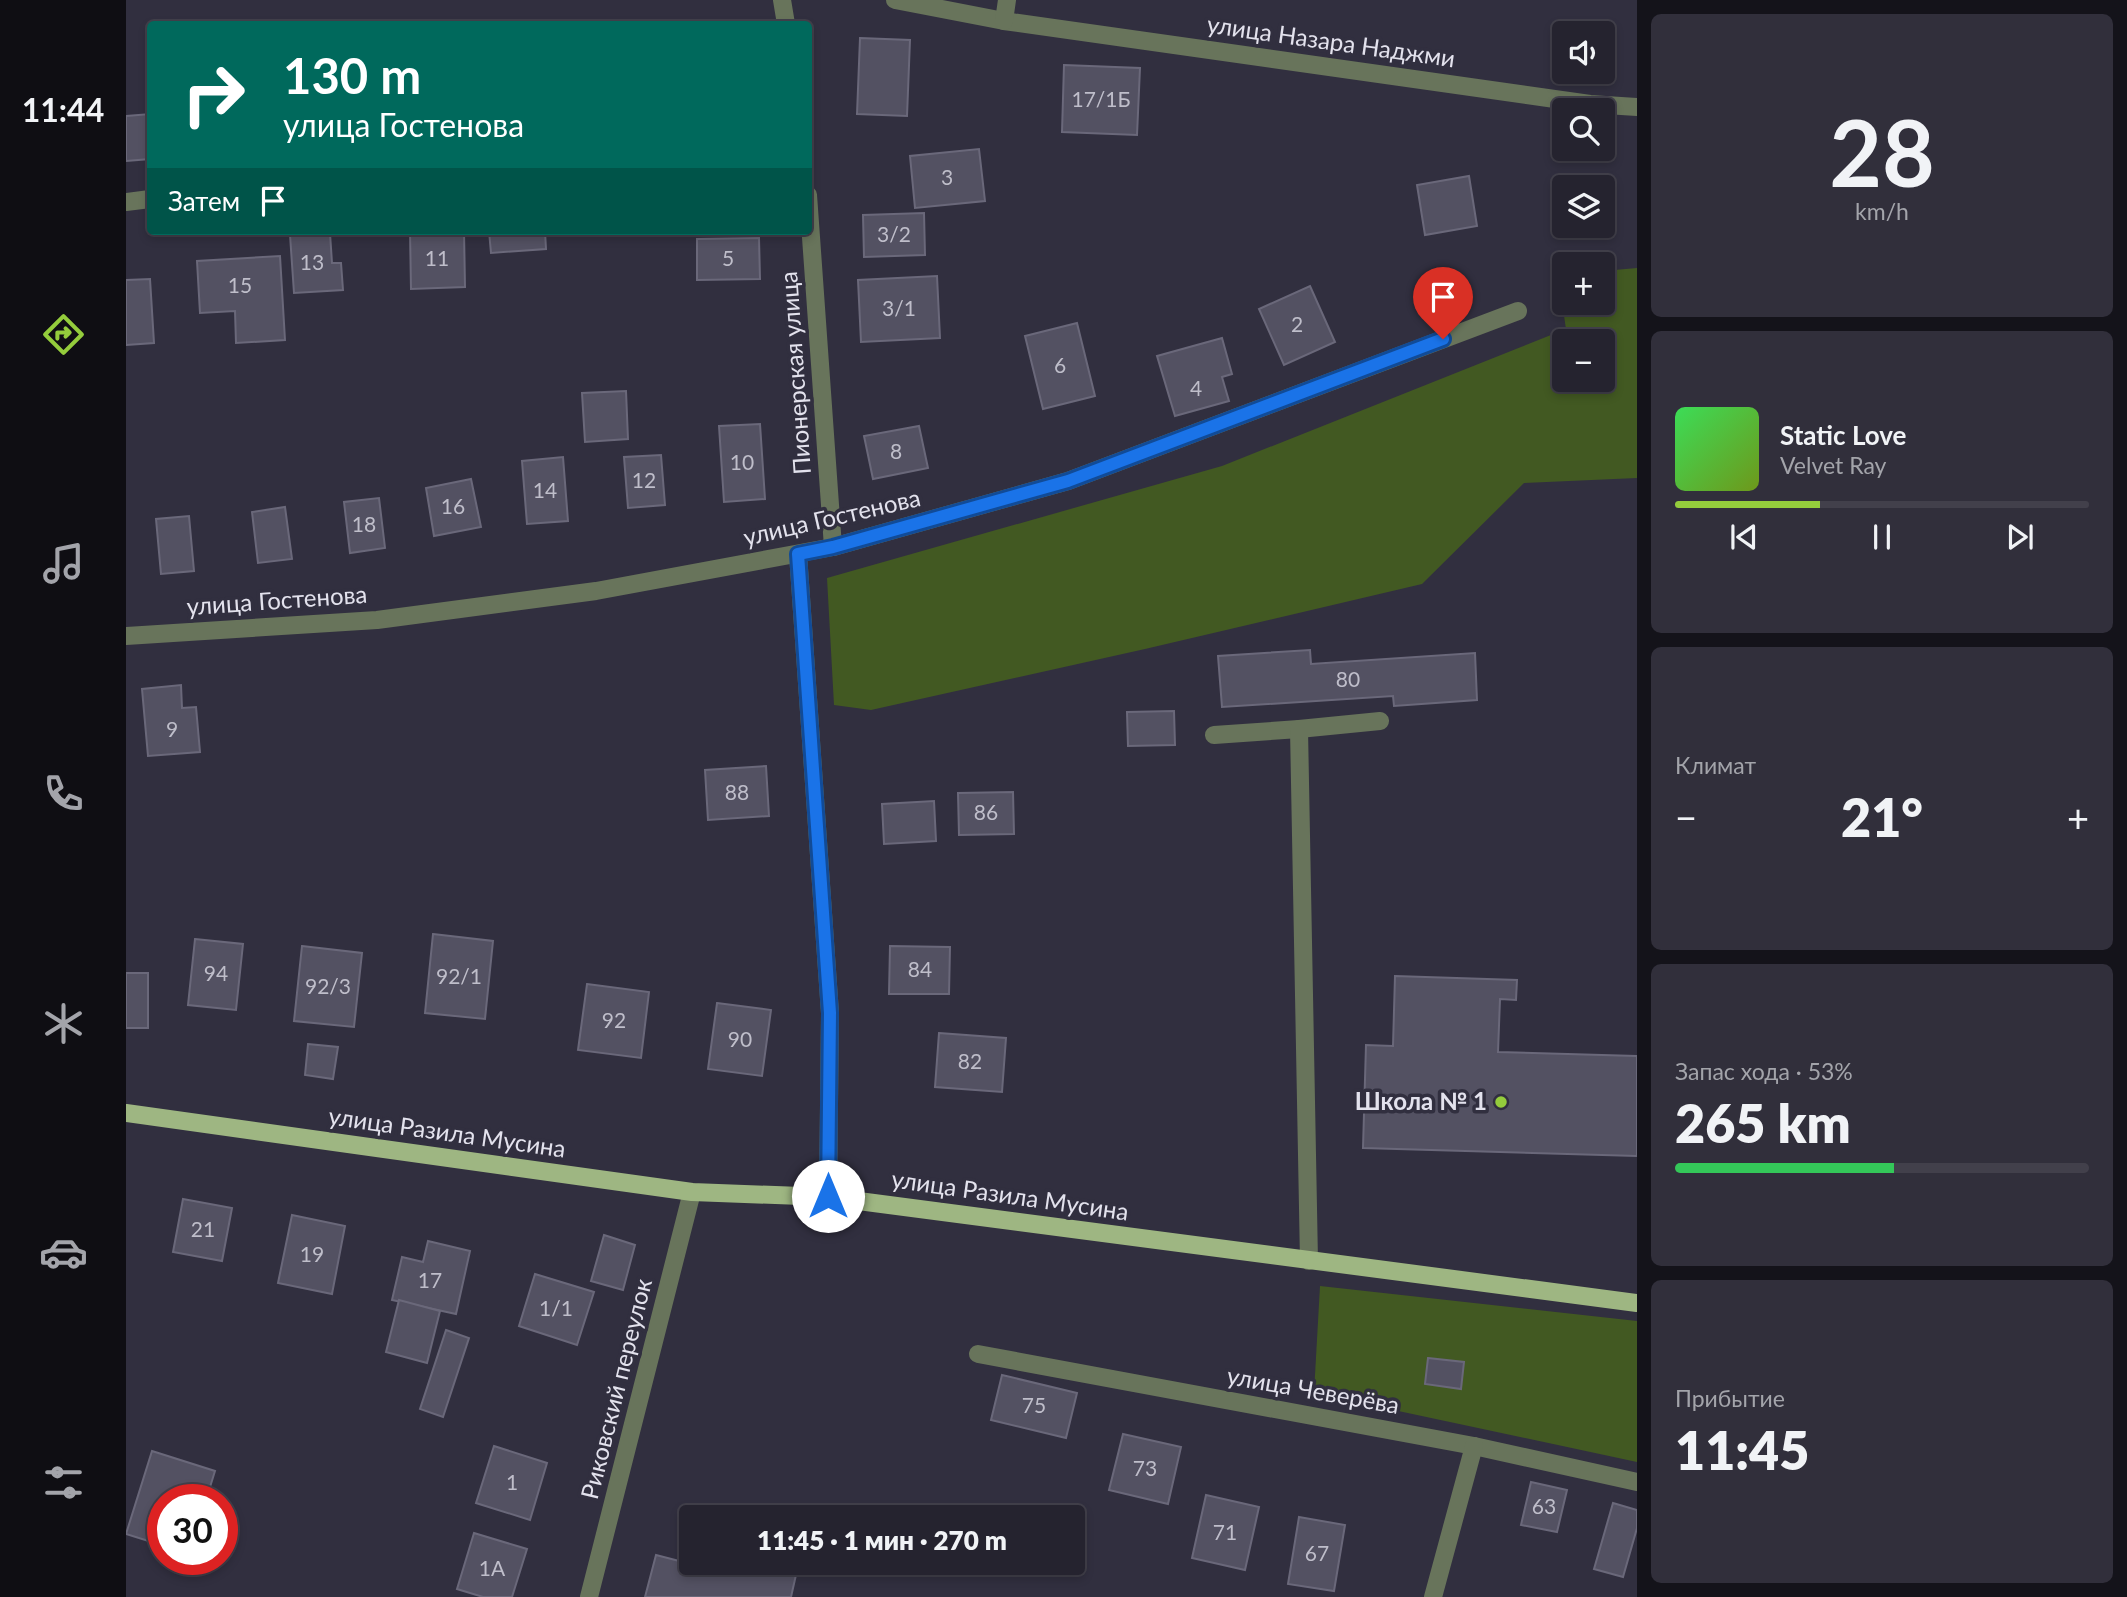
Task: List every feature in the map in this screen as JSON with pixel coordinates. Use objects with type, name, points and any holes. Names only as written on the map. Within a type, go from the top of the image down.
[{"type":"main road","name":"улица Разила Мусина","points":[[126,1113],[692,1192],[828,1196],[1637,1303]]},
{"type":"street","points":[[782,0],[786,21]]},
{"type":"street","name":"улица Назара Наджми","points":[[895,0],[1004,21],[1590,104],[1637,107]]},
{"type":"street","points":[[1004,21],[1007,0]]},
{"type":"street","points":[[126,202],[147,199]]},
{"type":"street","name":"Пионерская улица","points":[[811,235],[833,547]]},
{"type":"street","name":"улица Гостенова","points":[[126,636],[377,620],[596,591],[833,547],[1068,481],[1518,311]]},
{"type":"street","points":[[798,554],[830,1013],[828,1196]]},
{"type":"street","points":[[1214,735],[1380,721]]},
{"type":"street","points":[[1299,729],[1309,1261]]},
{"type":"street","name":"Риковский переулок","points":[[589,1597],[692,1192]]},
{"type":"street","name":"улица Чеверёва","points":[[978,1354],[1474,1446],[1637,1482]]},
{"type":"street","points":[[1433,1597],[1474,1446]]},
{"type":"green space","points":[[1637,268],[1637,478],[1524,483],[1422,584],[871,710],[834,705],[827,578],[1222,466],[1552,335],[1552,392],[1615,392],[1615,329],[1566,329],[1564,315],[1615,315],[1615,270]]},
{"type":"green space","points":[[1320,1286],[1637,1321],[1637,1462],[1314,1393]]},
{"type":"building","points":[[860,38],[910,40],[907,116],[857,114]]},
{"type":"building","points":[[1064,65],[1140,68],[1137,135],[1062,132]]},
{"type":"building","points":[[147,114],[147,159],[126,161],[126,116]]},
{"type":"building","points":[[979,149],[985,201],[915,208],[910,156]]},
{"type":"building","points":[[1469,176],[1477,226],[1425,235],[1417,185]]},
{"type":"building","points":[[924,213],[925,255],[864,257],[863,215]]},
{"type":"building","points":[[290,235],[330,235],[332,263],[341,263],[343,290],[294,293]]},
{"type":"building","points":[[410,235],[464,235],[465,287],[411,289]]},
{"type":"building","points":[[489,235],[545,235],[546,249],[491,253]]},
{"type":"building","points":[[759,238],[760,279],[697,280],[697,239]]},
{"type":"building","points":[[280,256],[285,340],[236,343],[235,311],[200,313],[197,261]]},
{"type":"building","points":[[937,276],[940,338],[861,342],[858,280]]},
{"type":"building","points":[[150,279],[154,343],[126,345],[126,280]]},
{"type":"building","points":[[1310,286],[1335,342],[1284,365],[1259,309]]},
{"type":"building","points":[[1077,323],[1095,396],[1043,409],[1025,336]]},
{"type":"building","points":[[1222,338],[1232,374],[1222,377],[1229,401],[1175,416],[1157,356]]},
{"type":"building","points":[[626,391],[628,439],[585,442],[582,393]]},
{"type":"building","points":[[760,424],[765,499],[724,502],[719,426]]},
{"type":"building","points":[[919,426],[928,468],[873,479],[864,436]]},
{"type":"building","points":[[661,455],[665,505],[628,508],[624,457]]},
{"type":"building","points":[[563,457],[568,521],[527,524],[522,461]]},
{"type":"building","points":[[471,479],[481,527],[434,536],[426,488]]},
{"type":"building","points":[[379,498],[385,548],[350,553],[344,502]]},
{"type":"building","points":[[285,507],[292,559],[258,563],[252,512]]},
{"type":"building","points":[[189,516],[194,571],[161,574],[156,519]]},
{"type":"building","points":[[1310,650],[1311,664],[1475,653],[1477,700],[1394,706],[1393,696],[1222,707],[1218,656]]},
{"type":"building","points":[[181,685],[182,708],[196,707],[200,752],[148,756],[142,689]]},
{"type":"building","points":[[1174,711],[1175,745],[1128,746],[1127,712]]},
{"type":"building","points":[[766,766],[769,816],[708,820],[705,770]]},
{"type":"building","points":[[1013,792],[1014,834],[959,835],[958,793]]},
{"type":"building","points":[[934,801],[936,841],[884,844],[882,804]]},
{"type":"building","points":[[433,934],[493,941],[485,1019],[425,1013]]},
{"type":"building","points":[[195,939],[243,944],[236,1010],[188,1005]]},
{"type":"building","points":[[302,946],[362,953],[354,1027],[294,1021]]},
{"type":"building","points":[[890,946],[950,947],[949,994],[889,994]]},
{"type":"building","points":[[126,973],[148,973],[148,1028],[126,1028]]},
{"type":"building","name":"Школа № 1","points":[[1395,976],[1517,980],[1516,1000],[1500,999],[1498,1052],[1637,1056],[1637,1156],[1363,1148],[1366,1045],[1393,1046]]},
{"type":"building","points":[[587,984],[649,992],[641,1058],[578,1050]]},
{"type":"building","points":[[717,1003],[771,1010],[762,1076],[708,1069]]},
{"type":"building","points":[[939,1033],[1006,1038],[1002,1092],[935,1087]]},
{"type":"building","points":[[308,1044],[338,1047],[333,1079],[305,1075]]},
{"type":"building","points":[[183,1199],[232,1208],[222,1261],[173,1252]]},
{"type":"building","points":[[292,1215],[345,1226],[332,1294],[278,1283]]},
{"type":"building","points":[[604,1235],[635,1245],[623,1290],[591,1281]]},
{"type":"building","points":[[428,1241],[470,1251],[456,1314],[392,1300],[402,1257],[423,1262]]},
{"type":"building","points":[[535,1274],[594,1292],[577,1345],[519,1326]]},
{"type":"building","points":[[399,1300],[440,1311],[427,1363],[386,1352]]},
{"type":"building","points":[[446,1330],[469,1338],[443,1417],[420,1409]]},
{"type":"building","points":[[1428,1358],[1464,1362],[1461,1389],[1425,1384]]},
{"type":"building","points":[[1002,1375],[1077,1393],[1066,1438],[991,1420]]},
{"type":"building","points":[[1123,1434],[1181,1447],[1168,1504],[1109,1490]]},
{"type":"building","points":[[494,1446],[547,1463],[530,1520],[476,1503]]},
{"type":"building","points":[[152,1451],[215,1471],[211,1484],[147,1484],[147,1541],[126,1534]]},
{"type":"building","points":[[1531,1482],[1567,1490],[1557,1532],[1521,1525]]},
{"type":"building","points":[[1206,1495],[1259,1507],[1245,1570],[1192,1558]]},
{"type":"building","points":[[1613,1503],[1637,1510],[1637,1528],[1623,1577],[1594,1569]]},
{"type":"building","points":[[1299,1517],[1345,1525],[1334,1591],[1288,1584]]},
{"type":"building","points":[[474,1533],[527,1549],[512,1597],[483,1597],[457,1589]]},
{"type":"building","points":[[656,1555],[679,1561],[679,1575],[796,1575],[791,1597],[645,1597]]},
{"type":"place","name":"Школа № 1","points":[[1501,1102]]},
{"type":"route","points":[[828,1196],[830,1013],[798,554],[833,547],[1068,481],[1443,339]]}]
